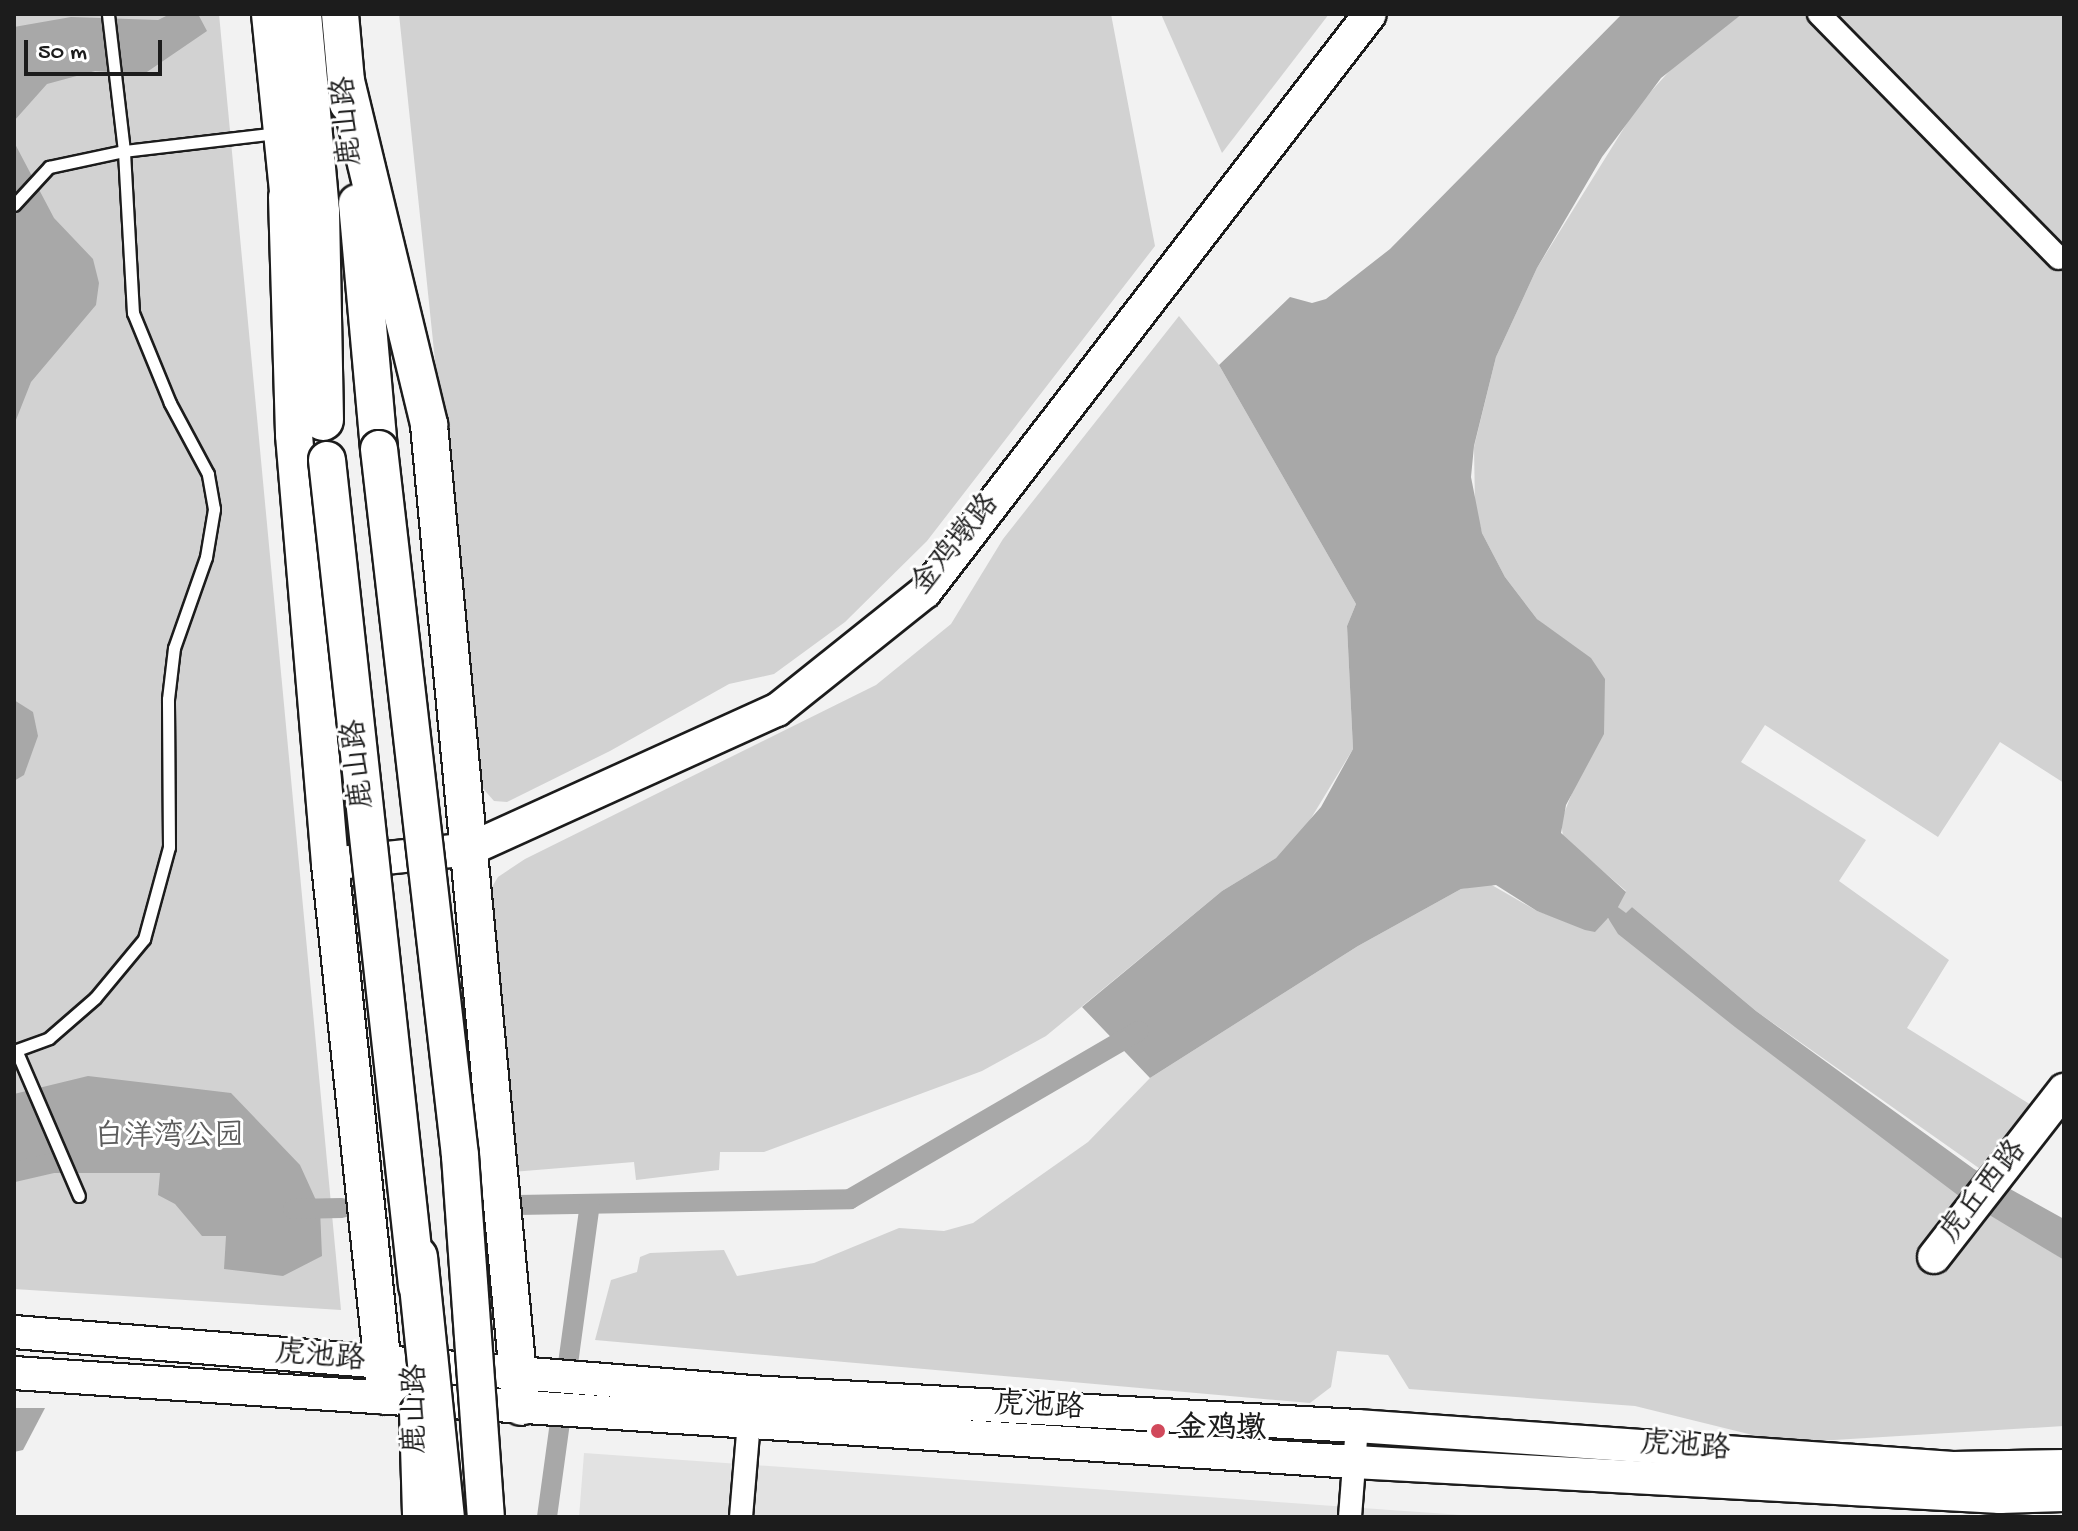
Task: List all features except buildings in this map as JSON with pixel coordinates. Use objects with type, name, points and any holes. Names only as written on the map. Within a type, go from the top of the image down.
[{"type":"highway","points":[[301,14],[319,212],[323,420]]},
{"type":"highway","points":[[417,1257],[444,1517]]},
{"type":"main road","name":"鹿山路","points":[[270,14],[287,197],[323,420],[417,1257],[421,1517]]},
{"type":"main road","name":"鹿山路","points":[[340,14],[379,449],[460,1156],[486,1517]]},
{"type":"main road","name":"金鸡墩路","points":[[330,864],[470,849],[777,710],[925,592],[1242,175],[1370,14]]},
{"type":"main road","points":[[346,81],[429,425],[470,849],[532,1392]]},
{"type":"main road","points":[[287,197],[294,435],[330,864],[386,1380]]},
{"type":"main road","name":"虎丘西路","points":[[1934,1257],[2064,1090]]},
{"type":"main road","name":"虎池路","points":[[27,1332],[386,1380],[584,1396],[749,1423],[1354,1462],[2000,1497],[2064,1495]]},
{"type":"main road","name":"虎池路","points":[[24,1374],[386,1380]]},
{"type":"main road","name":"虎池路","points":[[584,1396],[751,1392],[1357,1426],[1953,1468],[2064,1466]]},
{"type":"street","points":[[1819,14],[2059,258]]},
{"type":"street","points":[[741,1517],[751,1392]]},
{"type":"street","points":[[1350,1517],[1357,1426]]},
{"type":"lane","points":[[79,1196],[15,1051],[49,1038],[95,998],[144,939],[169,847],[168,699],[174,648],[206,557],[214,509],[208,474],[170,403],[133,313],[124,151],[108,14]]},
{"type":"lane","points":[[14,205],[49,167],[124,151],[281,133]]},
{"type":"shaded area","points":[[170,14],[198,14],[207,31],[144,74],[95,71],[47,84],[14,121],[14,27],[71,17],[158,20]]},
{"type":"shaded area","points":[[1622,14],[1742,14],[1661,78],[1602,157],[1537,268],[1496,357],[1474,446],[1471,477],[1482,533],[1505,577],[1537,619],[1591,658],[1605,679],[1604,734],[1566,805],[1561,833],[1626,892],[1618,907],[1626,913],[1632,907],[1756,1011],[1974,1169],[2064,1219],[2064,1260],[1963,1199],[1735,1027],[1618,934],[1608,918],[1595,932],[1585,930],[1537,911],[1496,885],[1461,889],[1358,946],[1150,1078],[1082,1007],[1222,891],[1276,858],[1321,807],[1353,749],[1347,626],[1356,604],[1219,365],[1290,297],[1312,303],[1326,299],[1390,249]]},
{"type":"shaded area","points":[[14,142],[54,218],[93,259],[99,283],[96,305],[31,382],[14,425]]},
{"type":"shaded area","points":[[14,700],[33,712],[38,736],[24,775],[14,781]]},
{"type":"shaded area","points":[[88,1076],[231,1093],[300,1165],[320,1209],[322,1256],[283,1276],[224,1269],[226,1236],[202,1236],[175,1204],[158,1195],[160,1173],[53,1173],[14,1167],[14,1094]]},
{"type":"shaded area","points":[[14,1408],[45,1408],[23,1450],[14,1452]]},
{"type":"shaded area","points":[[584,1453],[1490,1517],[579,1517]]},
{"type":"green space","name":"白洋湾公园","points":[[14,14],[219,14],[341,1310],[14,1289]]},
{"type":"green space","points":[[399,14],[1111,14],[1155,246],[927,541],[845,622],[774,674],[729,684],[610,751],[507,802],[494,801],[479,784]]},
{"type":"green space","points":[[1161,14],[1329,14],[1222,153]]},
{"type":"green space","points":[[1742,14],[2064,14],[2064,783],[2000,742],[1938,837],[1765,725],[1741,762],[1866,840],[1839,881],[1949,960],[1907,1028],[2041,1111],[1993,1178],[1756,1011],[1632,907],[1626,914],[1617,906],[1626,891],[1563,837],[1561,821],[1572,793],[1567,644],[1537,619],[1505,577],[1482,533],[1475,506],[1474,447],[1496,357],[1537,268],[1637,107],[1682,57]]},
{"type":"green space","points":[[1179,316],[1219,365],[1356,604],[1347,626],[1353,749],[1307,825],[1276,858],[1222,891],[1046,1036],[982,1071],[764,1152],[720,1152],[719,1170],[636,1180],[634,1162],[512,1172],[490,890],[498,877],[525,859],[876,685],[951,624],[1003,539]]},
{"type":"green space","points":[[1490,884],[1537,911],[1595,931],[1607,918],[1989,1212],[2064,1260],[2064,1426],[1785,1443],[1635,1406],[1409,1389],[1388,1355],[1337,1351],[1331,1387],[1310,1403],[595,1340],[611,1280],[637,1272],[640,1257],[650,1253],[724,1250],[737,1276],[814,1263],[899,1228],[944,1231],[973,1223],[1088,1142],[1150,1078],[1358,946],[1461,889]]},
{"type":"waterway","points":[[517,1205],[850,1199],[1139,1031]]},
{"type":"waterway","points":[[14,1172],[53,1163]]},
{"type":"waterway","points":[[547,1517],[590,1204]]},
{"type":"waterway","points":[[293,1209],[342,1208]]},
{"type":"place","name":"金鸡墩","points":[[1158,1431]]}]
